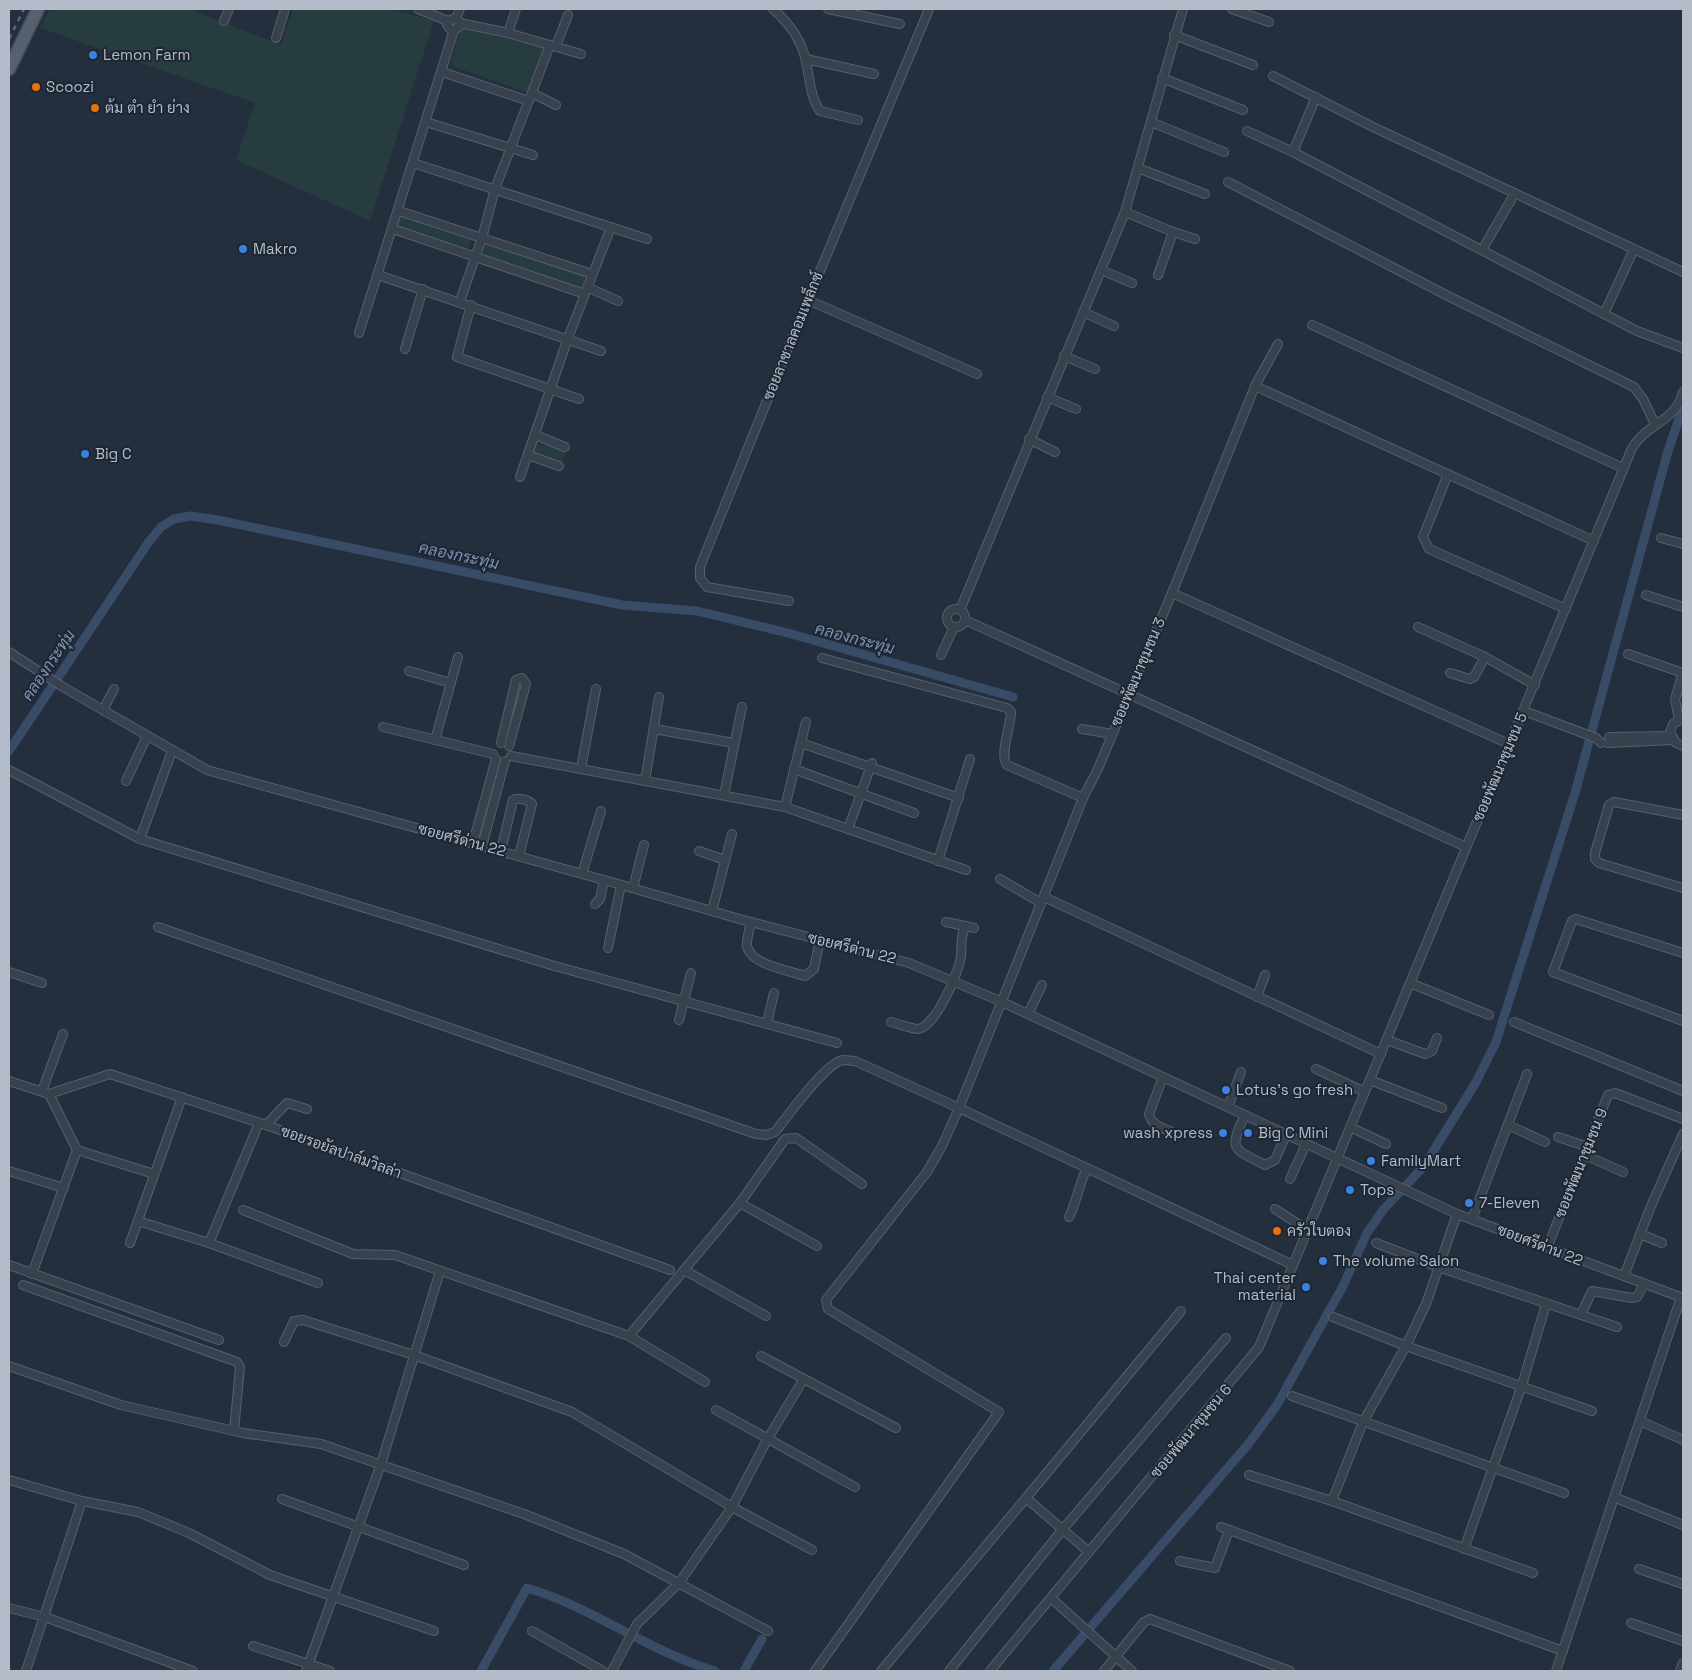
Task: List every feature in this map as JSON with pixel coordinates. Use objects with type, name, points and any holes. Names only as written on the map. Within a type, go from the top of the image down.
[{"type":"main road","points":[[9,69],[38,9]]},
{"type":"street","points":[[224,21],[228,9]]},
{"type":"street","points":[[276,38],[285,9]]},
{"type":"street","points":[[418,9],[455,21],[508,33],[582,54]]},
{"type":"street","points":[[454,30],[448,27],[455,21],[460,9]]},
{"type":"street","points":[[508,33],[516,9]]},
{"type":"street","points":[[773,9],[792,30],[806,59],[814,99],[820,111],[858,120]]},
{"type":"street","points":[[828,9],[900,24]]},
{"type":"street","name":"ซอยลาซาลคอมเพล็กซ์","points":[[789,601],[707,587],[700,578],[700,567],[929,9]]},
{"type":"street","points":[[960,610],[1125,212],[1174,35],[1183,9]]},
{"type":"street","points":[[1232,9],[1269,22]]},
{"type":"street","points":[[460,301],[482,238],[495,189],[530,97],[568,15]]},
{"type":"street","points":[[359,333],[394,228],[454,30],[458,28],[455,21]]},
{"type":"street","points":[[1174,35],[1253,65]]},
{"type":"street","points":[[806,59],[874,74]]},
{"type":"street","points":[[442,72],[556,105]]},
{"type":"street","points":[[1273,76],[1683,272]]},
{"type":"street","points":[[1162,78],[1243,110]]},
{"type":"street","points":[[1292,152],[1316,97]]},
{"type":"street","points":[[426,122],[533,155]]},
{"type":"street","points":[[1151,122],[1224,152]]},
{"type":"street","points":[[1247,131],[1292,152],[1637,331],[1683,348]]},
{"type":"street","points":[[414,163],[647,239]]},
{"type":"street","points":[[1138,168],[1206,194]]},
{"type":"street","points":[[1228,182],[1450,297],[1634,388],[1643,399],[1655,424]]},
{"type":"street","points":[[1482,250],[1515,193]]},
{"type":"street","points":[[399,211],[592,274]]},
{"type":"street","points":[[1125,212],[1194,239]]},
{"type":"street","points":[[520,477],[568,338],[611,227]]},
{"type":"street","points":[[394,228],[476,257],[618,301]]},
{"type":"street","points":[[1158,275],[1173,232]]},
{"type":"street","points":[[1604,314],[1634,249]]},
{"type":"street","points":[[1101,270],[1132,283]]},
{"type":"street","points":[[378,275],[460,301],[600,351]]},
{"type":"street","points":[[405,348],[423,289]]},
{"type":"street","points":[[808,300],[977,374]]},
{"type":"street","points":[[471,305],[457,357],[579,399]]},
{"type":"street","points":[[1083,312],[1114,326]]},
{"type":"street","points":[[1312,325],[1623,468]]},
{"type":"street","name":"ซอยพัฒนาชุมชน 3","points":[[815,1671],[999,1412],[828,1309],[826,1300],[927,1172],[942,1146],[1083,798],[1172,593],[1256,386],[1278,344]]},
{"type":"street","points":[[1064,356],[1095,369]]},
{"type":"street","points":[[1256,386],[1594,541]]},
{"type":"street","name":"ซอยพัฒนาชุมชน 5","points":[[1336,1158],[1387,1040],[1508,744],[1535,685],[1623,468],[1640,435],[1676,410],[1683,392]]},
{"type":"street","points":[[1047,397],[1076,408]]},
{"type":"street","points":[[536,435],[565,447]]},
{"type":"street","points":[[1030,439],[1055,452]]},
{"type":"street","points":[[528,455],[558,466]]},
{"type":"street","points":[[1448,474],[1423,537],[1428,549],[1566,609]]},
{"type":"street","points":[[1661,538],[1683,544]]},
{"type":"street","points":[[1172,593],[1508,744]]},
{"type":"street","points":[[1646,595],[1683,607]]},
{"type":"street","points":[[951,610],[960,610],[964,614],[965,620],[962,625],[954,627],[948,623],[947,615],[951,610]]},
{"type":"street","points":[[965,620],[1466,847]]},
{"type":"street","points":[[941,655],[954,627]]},
{"type":"street","points":[[1418,627],[1485,658],[1535,685]]},
{"type":"street","name":"ซอยศรีด่าน 22","points":[[9,652],[63,687],[207,770],[621,884],[751,922],[900,960],[1000,1001],[1457,1214],[1682,1298]]},
{"type":"street","points":[[1628,654],[1683,672],[1675,699],[1681,718],[1670,728],[1672,738]]},
{"type":"street","points":[[435,740],[458,657]]},
{"type":"street","points":[[822,658],[1007,708],[1011,712],[1004,755],[1007,765],[1083,798]]},
{"type":"street","points":[[1450,674],[1470,679],[1474,677],[1485,658]]},
{"type":"street","points":[[409,671],[451,683]]},
{"type":"street","points":[[473,843],[495,756],[494,748],[501,743],[516,680],[522,678],[526,684],[509,746],[508,758],[482,846]]},
{"type":"street","points":[[103,710],[114,689]]},
{"type":"street","points":[[581,768],[596,689]]},
{"type":"street","points":[[645,781],[659,697]]},
{"type":"street","points":[[724,795],[742,707]]},
{"type":"street","points":[[1524,710],[1579,733],[1602,739],[1672,738],[1683,746]]},
{"type":"street","points":[[785,808],[806,722]]},
{"type":"street","points":[[383,727],[495,756],[581,768],[785,808],[966,870]]},
{"type":"street","points":[[654,728],[734,743]]},
{"type":"street","points":[[1082,729],[1112,734]]},
{"type":"street","points":[[126,781],[147,736]]},
{"type":"street","points":[[501,743],[509,746]]},
{"type":"street","points":[[801,743],[959,798]]},
{"type":"street","points":[[140,839],[172,751]]},
{"type":"street","points":[[938,861],[970,759]]},
{"type":"street","points":[[848,829],[871,766]]},
{"type":"street","points":[[794,769],[914,813]]},
{"type":"street","points":[[9,770],[140,839],[551,965],[837,1043]]},
{"type":"street","points":[[501,851],[513,800],[517,798],[532,804],[519,856]]},
{"type":"street","points":[[1683,815],[1614,802],[1609,805],[1595,853],[1595,859],[1599,863],[1683,888]]},
{"type":"street","points":[[582,874],[601,811]]},
{"type":"street","points":[[712,911],[732,834]]},
{"type":"street","points":[[633,888],[644,845]]},
{"type":"street","points":[[699,851],[725,860]]},
{"type":"street","points":[[1000,879],[1381,1054]]},
{"type":"street","points":[[595,904],[600,899],[604,880]]},
{"type":"street","points":[[608,948],[621,884]]},
{"type":"street","points":[[1683,954],[1576,919],[1572,921],[1553,972],[1683,1021]]},
{"type":"street","points":[[751,922],[747,944],[757,960],[804,976],[814,969],[820,939]]},
{"type":"street","points":[[946,922],[974,928]]},
{"type":"street","points":[[891,1022],[918,1029],[928,1025],[936,1017],[961,958],[960,940],[965,926]]},
{"type":"street","points":[[158,927],[756,1134],[766,1135],[775,1132],[811,1087],[832,1066],[842,1060],[855,1061],[1293,1265]]},
{"type":"street","points":[[9,972],[42,983]]},
{"type":"street","points":[[679,1020],[691,973]]},
{"type":"street","points":[[1257,997],[1265,975]]},
{"type":"street","points":[[1410,983],[1489,1015]]},
{"type":"street","points":[[1028,1014],[1042,985]]},
{"type":"street","points":[[767,1023],[774,993]]},
{"type":"street","points":[[1514,1022],[1683,1091]]},
{"type":"street","points":[[45,1092],[63,1034]]},
{"type":"street","points":[[1387,1040],[1425,1054],[1432,1050],[1436,1038]]},
{"type":"street","points":[[1316,1069],[1365,1092]]},
{"type":"street","points":[[1228,1107],[1241,1072]]},
{"type":"street","name":"ซอยรอยัลปาล์มวิลล่า","points":[[45,1092],[110,1074],[262,1124],[670,1270]]},
{"type":"street","points":[[1472,1219],[1527,1074]]},
{"type":"street","points":[[1162,1077],[1149,1114],[1151,1121],[1159,1127],[1170,1131]]},
{"type":"street","points":[[1370,1080],[1442,1108]]},
{"type":"street","points":[[9,1081],[45,1092],[77,1150],[154,1174]]},
{"type":"street","name":"ซอยพัฒนาชุมชน 9","points":[[1547,1248],[1608,1095],[1612,1093],[1683,1118]]},
{"type":"street","points":[[130,1243],[182,1097]]},
{"type":"street","points":[[209,1243],[262,1124],[287,1103],[307,1109]]},
{"type":"street","points":[[1244,1115],[1234,1136],[1234,1144],[1238,1151],[1265,1165],[1276,1160],[1286,1135]]},
{"type":"street","points":[[1508,1125],[1545,1142]]},
{"type":"street","points":[[1350,1127],[1386,1144]]},
{"type":"street","points":[[1624,1276],[1640,1234],[1680,1148],[1683,1134]]},
{"type":"street","points":[[1558,1137],[1623,1172]]},
{"type":"street","points":[[629,1336],[740,1202],[784,1139],[796,1138],[862,1184]]},
{"type":"street","points":[[1290,1179],[1306,1144]]},
{"type":"street","points":[[32,1274],[77,1150]]},
{"type":"street","name":"ซอยพัฒนาชุมชน 6","points":[[990,1671],[1254,1355],[1308,1230],[1336,1158]]},
{"type":"street","points":[[1069,1216],[1074,1207],[1080,1180],[1087,1168]]},
{"type":"street","points":[[9,1170],[64,1188]]},
{"type":"street","points":[[740,1202],[817,1246]]},
{"type":"street","points":[[1275,1209],[1308,1230]]},
{"type":"street","points":[[244,1210],[353,1254],[395,1256],[629,1336],[705,1382]]},
{"type":"street","points":[[1332,1501],[1363,1422],[1406,1346],[1426,1304],[1457,1214]]},
{"type":"street","points":[[138,1221],[209,1243],[318,1283]]},
{"type":"street","points":[[1640,1234],[1662,1243]]},
{"type":"street","points":[[1376,1243],[1438,1267],[1617,1327]]},
{"type":"street","points":[[9,1266],[219,1340]]},
{"type":"street","points":[[684,1270],[766,1316]]},
{"type":"street","points":[[308,1667],[381,1464],[440,1271]]},
{"type":"street","points":[[1583,1310],[1592,1291],[1632,1298],[1637,1297],[1644,1284]]},
{"type":"street","points":[[23,1285],[237,1362],[240,1367],[234,1431]]},
{"type":"street","points":[[1556,1671],[1616,1498],[1640,1421],[1680,1312],[1682,1298]]},
{"type":"street","points":[[1464,1549],[1522,1385],[1546,1304]]},
{"type":"street","points":[[881,1671],[1181,1311]]},
{"type":"street","points":[[1333,1318],[1406,1346],[1592,1411]]},
{"type":"street","points":[[284,1342],[294,1322],[303,1320],[414,1355],[572,1412],[732,1507],[812,1550]]},
{"type":"street","points":[[949,1671],[1063,1530],[1226,1338]]},
{"type":"street","points":[[761,1356],[896,1428]]},
{"type":"street","points":[[9,1366],[121,1405],[234,1431],[321,1444],[551,1523],[624,1554],[768,1631]]},
{"type":"street","points":[[612,1671],[637,1624],[679,1583],[732,1507],[767,1440],[803,1380]]},
{"type":"street","points":[[1292,1396],[1564,1494]]},
{"type":"street","points":[[716,1410],[767,1440],[856,1487]]},
{"type":"street","points":[[1640,1421],[1683,1440]]},
{"type":"street","points":[[1249,1475],[1332,1501],[1534,1573]]},
{"type":"street","points":[[9,1480],[82,1501],[138,1512],[193,1535],[270,1575],[434,1631]]},
{"type":"street","points":[[1026,1498],[1089,1552]]},
{"type":"street","points":[[1616,1498],[1683,1525]]},
{"type":"street","points":[[282,1499],[464,1565]]},
{"type":"street","points":[[26,1671],[82,1501]]},
{"type":"street","points":[[1221,1527],[1563,1651]]},
{"type":"street","points":[[1180,1561],[1215,1568],[1229,1530]]},
{"type":"street","points":[[1639,1568],[1683,1584]]},
{"type":"street","points":[[1051,1598],[1132,1671]]},
{"type":"street","points":[[9,1608],[45,1617],[193,1671]]},
{"type":"street","points":[[1104,1671],[1144,1622],[1150,1620],[1290,1671]]},
{"type":"street","points":[[1631,1623],[1683,1641]]},
{"type":"street","points":[[532,1631],[603,1671]]},
{"type":"street","points":[[253,1646],[308,1667],[330,1671]]},
{"type":"street","points":[[1680,1671],[1683,1663]]},
{"type":"green space","points":[[50,9],[189,9],[281,45],[293,9],[392,9],[434,21],[370,221],[236,160],[255,103],[40,28]]},
{"type":"green space","points":[[461,28],[544,47],[528,93],[452,66],[451,61]]},
{"type":"green space","points":[[401,216],[471,240],[467,250],[398,226]]},
{"type":"green space","points":[[486,243],[587,276],[583,289],[481,256]]},
{"type":"green space","points":[[536,443],[566,452],[562,462],[533,453]]},
{"type":"waterway","points":[[1053,1671],[1250,1442],[1277,1405],[1343,1286],[1367,1233],[1383,1210],[1424,1166],[1475,1084],[1496,1042],[1575,793],[1668,451],[1683,407]]},
{"type":"waterway","name":"คลองกระทุ่ม","points":[[9,751],[148,543],[161,527],[174,519],[190,516],[218,520],[622,605],[697,611],[788,633],[1013,697]]},
{"type":"waterway","points":[[481,1671],[527,1588],[575,1606],[667,1653],[715,1671]]},
{"type":"waterway","points":[[744,1671],[762,1639]]},
{"type":"railway","points":[[9,39],[24,9]]},
{"type":"place","name":"Lemon Farm","points":[[93,55]]},
{"type":"place","name":"Scoozi","points":[[36,87]]},
{"type":"place","name":"ต้ม ตำ ยำ ย่าง","points":[[95,108]]},
{"type":"place","name":"Makro","points":[[243,249]]},
{"type":"place","name":"Big C","points":[[85,454]]},
{"type":"place","name":"Lotus's go fresh","points":[[1226,1090]]},
{"type":"place","name":"wash xpress","points":[[1223,1133]]},
{"type":"place","name":"Big C Mini","points":[[1248,1133]]},
{"type":"place","name":"FamilyMart","points":[[1371,1161]]},
{"type":"place","name":"Tops","points":[[1350,1190]]},
{"type":"place","name":"7-Eleven","points":[[1469,1203]]},
{"type":"place","name":"ครัวใบตอง","points":[[1277,1231]]},
{"type":"place","name":"The volume Salon","points":[[1323,1261]]},
{"type":"place","name":"Thai center material","points":[[1306,1287]]}]
